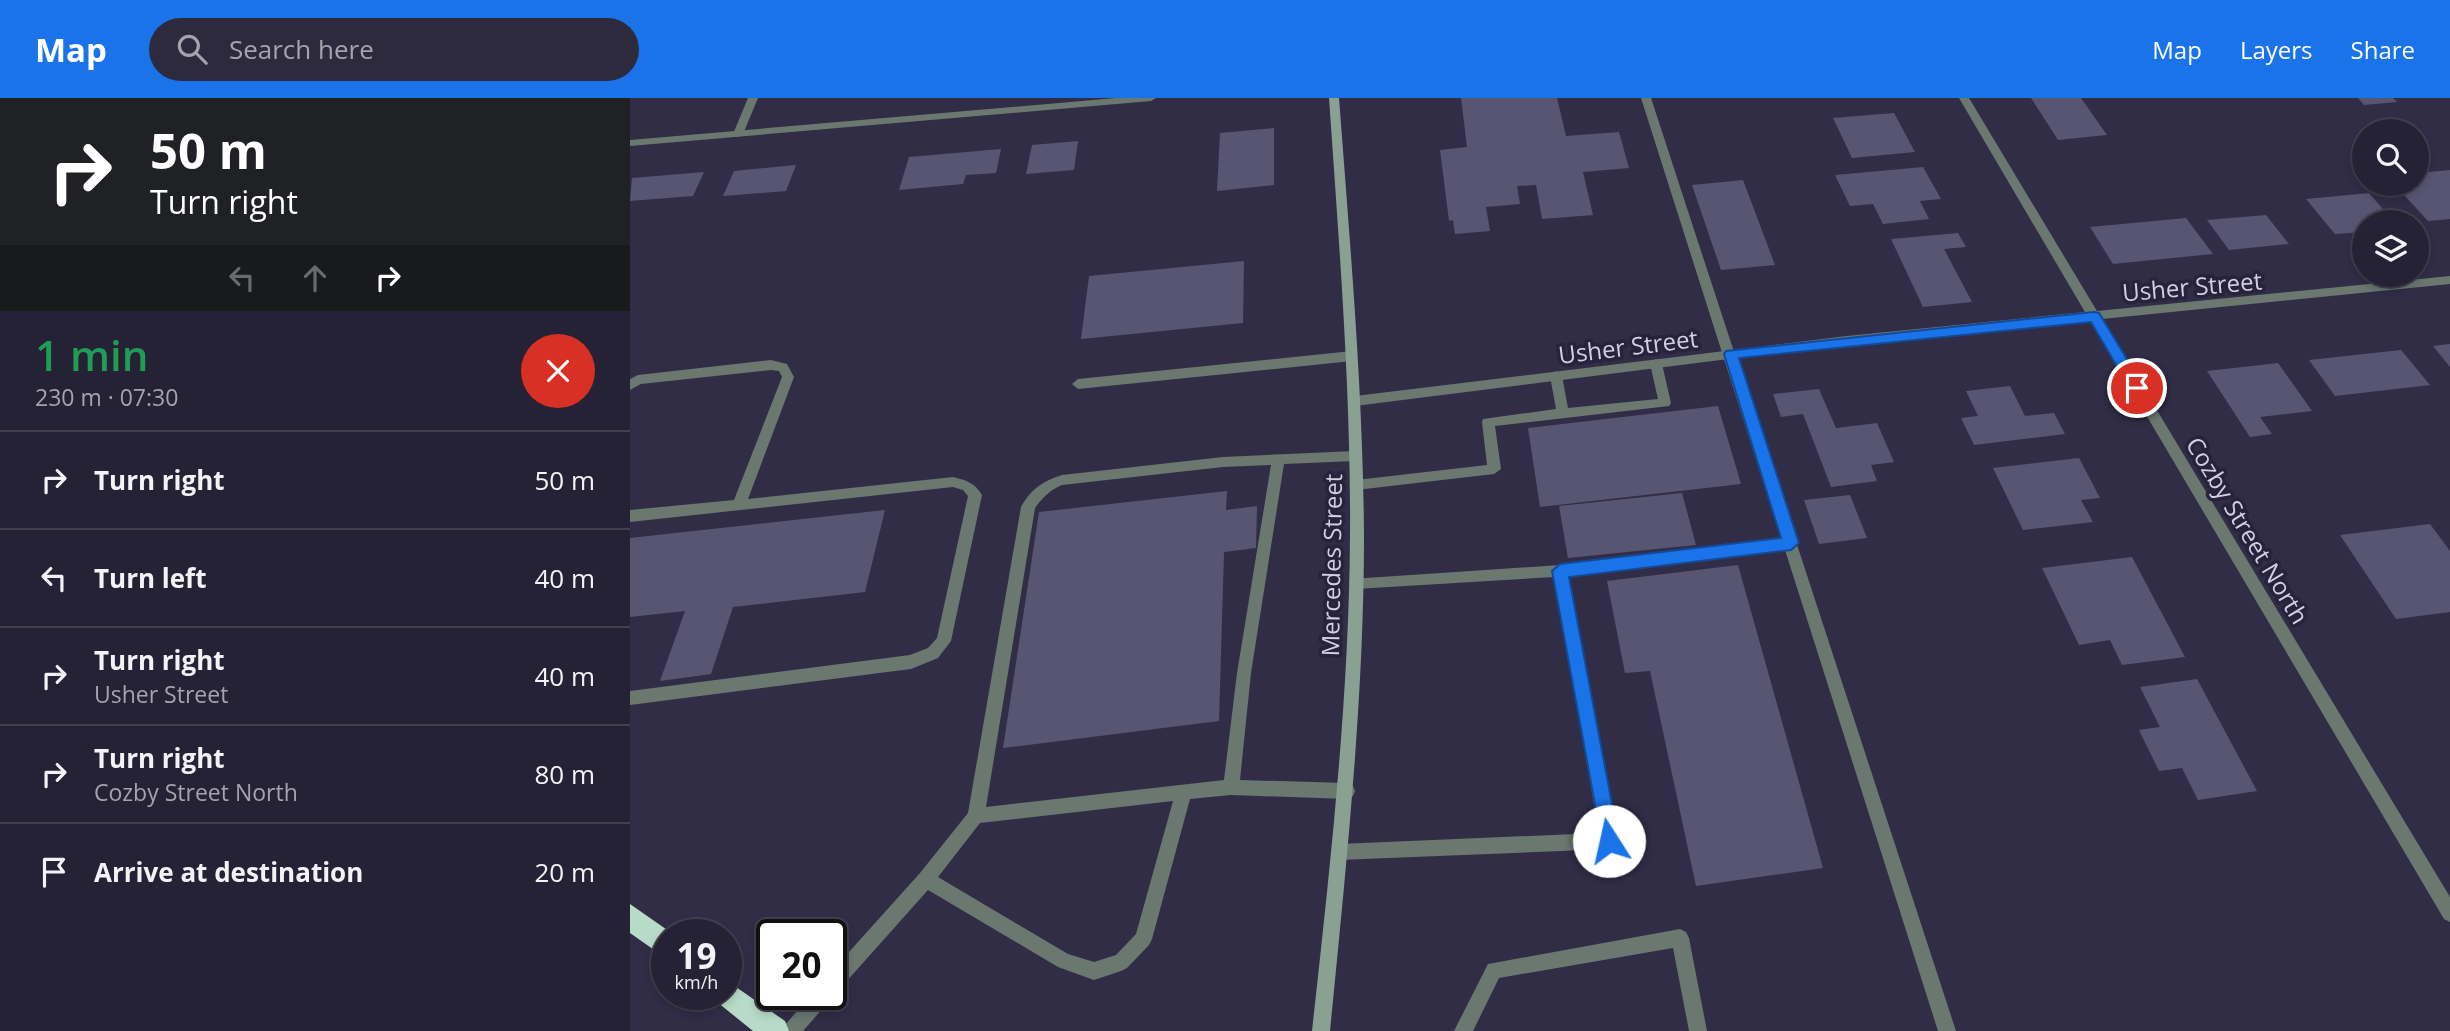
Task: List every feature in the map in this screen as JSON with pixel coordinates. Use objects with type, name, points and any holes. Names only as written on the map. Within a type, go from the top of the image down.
[{"type":"highway","points":[[630,917],[651,933]]},
{"type":"highway","points":[[742,1005],[775,1031]]},
{"type":"street","points":[[738,134],[753,98]]},
{"type":"street","points":[[630,143],[1151,98]]},
{"type":"street","name":"Mercedes Street","points":[[1321,1031],[1347,791],[1356,583],[1355,401],[1334,98]]},
{"type":"street","points":[[1646,98],[1731,354],[1947,1031]]},
{"type":"street","name":"Cozby Street North","points":[[1964,98],[2450,913]]},
{"type":"street","name":"Usher Street","points":[[1355,401],[1731,354],[2450,280]]},
{"type":"street","points":[[1078,384],[1352,356]]},
{"type":"street","points":[[1356,485],[1494,469],[1488,422],[1665,403],[1656,364]]},
{"type":"street","points":[[630,385],[638,380],[744,368],[771,365],[783,368],[788,377],[739,505]]},
{"type":"street","points":[[1556,376],[1563,413]]},
{"type":"street","points":[[847,968],[926,879],[976,816],[1028,507],[1037,493],[1049,484],[1062,480],[1223,462],[1355,456]]},
{"type":"street","points":[[1231,787],[1244,673],[1278,460]]},
{"type":"street","points":[[630,516],[953,482],[967,486],[975,495],[944,641],[933,653],[911,662],[630,698]]},
{"type":"street","points":[[1356,583],[1560,571],[1791,543]]},
{"type":"street","points":[[1339,852],[1609,841],[1560,571]]},
{"type":"street","points":[[976,816],[1231,787],[1347,791]]},
{"type":"street","points":[[926,879],[1064,961],[1094,971],[1121,962],[1143,939],[1184,792]]},
{"type":"street","points":[[1463,1031],[1494,970],[1680,938],[1698,1031]]},
{"type":"street","points":[[792,1031],[810,1010]]},
{"type":"building","points":[[1461,98],[1557,98],[1566,136],[1619,132],[1629,168],[1583,172],[1593,215],[1542,219],[1536,185],[1517,186],[1520,204],[1486,207],[1490,231],[1455,234],[1453,220],[1449,221],[1440,150],[1467,147]]},
{"type":"building","points":[[2031,98],[2081,98],[2107,135],[2058,140]]},
{"type":"building","points":[[2358,98],[2393,98],[2397,102],[2364,105]]},
{"type":"building","points":[[1894,113],[1915,152],[1852,158],[1833,118]]},
{"type":"building","points":[[1274,128],[1274,185],[1217,191],[1220,133]]},
{"type":"building","points":[[1078,141],[1074,170],[1026,174],[1032,145]]},
{"type":"building","points":[[1001,149],[996,173],[966,175],[963,184],[899,190],[909,157]]},
{"type":"building","points":[[796,165],[786,191],[723,196],[734,171]]},
{"type":"building","points":[[1923,167],[1941,199],[1920,201],[1929,219],[1883,224],[1873,204],[1850,206],[1835,175]]},
{"type":"building","points":[[2450,170],[2450,219],[2429,221],[2429,210],[2418,210],[2405,196],[2429,196],[2429,172]]},
{"type":"building","points":[[704,172],[693,196],[630,201],[632,178]]},
{"type":"building","points":[[1743,180],[1775,265],[1721,270],[1692,185]]},
{"type":"building","points":[[2352,195],[2372,196],[2384,210],[2352,210],[2352,233],[2335,234],[2306,199]]},
{"type":"building","points":[[2266,215],[2289,244],[2229,250],[2207,220]]},
{"type":"building","points":[[2186,218],[2213,254],[2113,264],[2090,227]]},
{"type":"building","points":[[1958,233],[1966,247],[1944,249],[1972,302],[1923,307],[1891,239]]},
{"type":"building","points":[[1244,261],[1243,323],[1081,339],[1089,276]]},
{"type":"building","points":[[2450,344],[2450,367],[2433,346]]},
{"type":"building","points":[[2401,350],[2430,385],[2335,396],[2309,360]]},
{"type":"building","points":[[2278,363],[2312,411],[2260,417],[2272,434],[2250,437],[2207,371]]},
{"type":"building","points":[[2010,386],[2025,416],[2054,413],[2065,434],[1974,445],[1961,418],[1978,416],[1966,391]]},
{"type":"building","points":[[1819,389],[1836,428],[1877,423],[1894,462],[1871,465],[1877,481],[1831,487],[1803,414],[1781,417],[1773,394]]},
{"type":"building","points":[[1718,406],[1741,484],[1540,507],[1528,428]]},
{"type":"building","points":[[2079,458],[2100,498],[2081,500],[2093,522],[2023,530],[1993,468]]},
{"type":"building","points":[[1227,491],[1226,510],[1257,506],[1256,548],[1224,552],[1219,721],[1003,748],[1039,512]]},
{"type":"building","points":[[1682,493],[1696,545],[1568,558],[1559,506]]},
{"type":"building","points":[[1850,495],[1867,538],[1819,544],[1804,500]]},
{"type":"building","points":[[885,510],[865,592],[733,607],[711,674],[660,681],[685,611],[630,617],[630,538]]},
{"type":"building","points":[[2430,524],[2450,551],[2450,612],[2396,619],[2340,535]]},
{"type":"building","points":[[2132,557],[2185,657],[2122,665],[2110,640],[2079,645],[2042,568]]},
{"type":"building","points":[[1738,565],[1823,868],[1696,886],[1650,671],[1625,673],[1607,581]]},
{"type":"building","points":[[2197,679],[2257,791],[2198,800],[2182,768],[2159,771],[2139,730],[2160,727],[2140,687]]},
{"type":"route","points":[[1609,841],[1560,571],[1791,543],[1731,354],[2094,316],[2137,388]]}]
